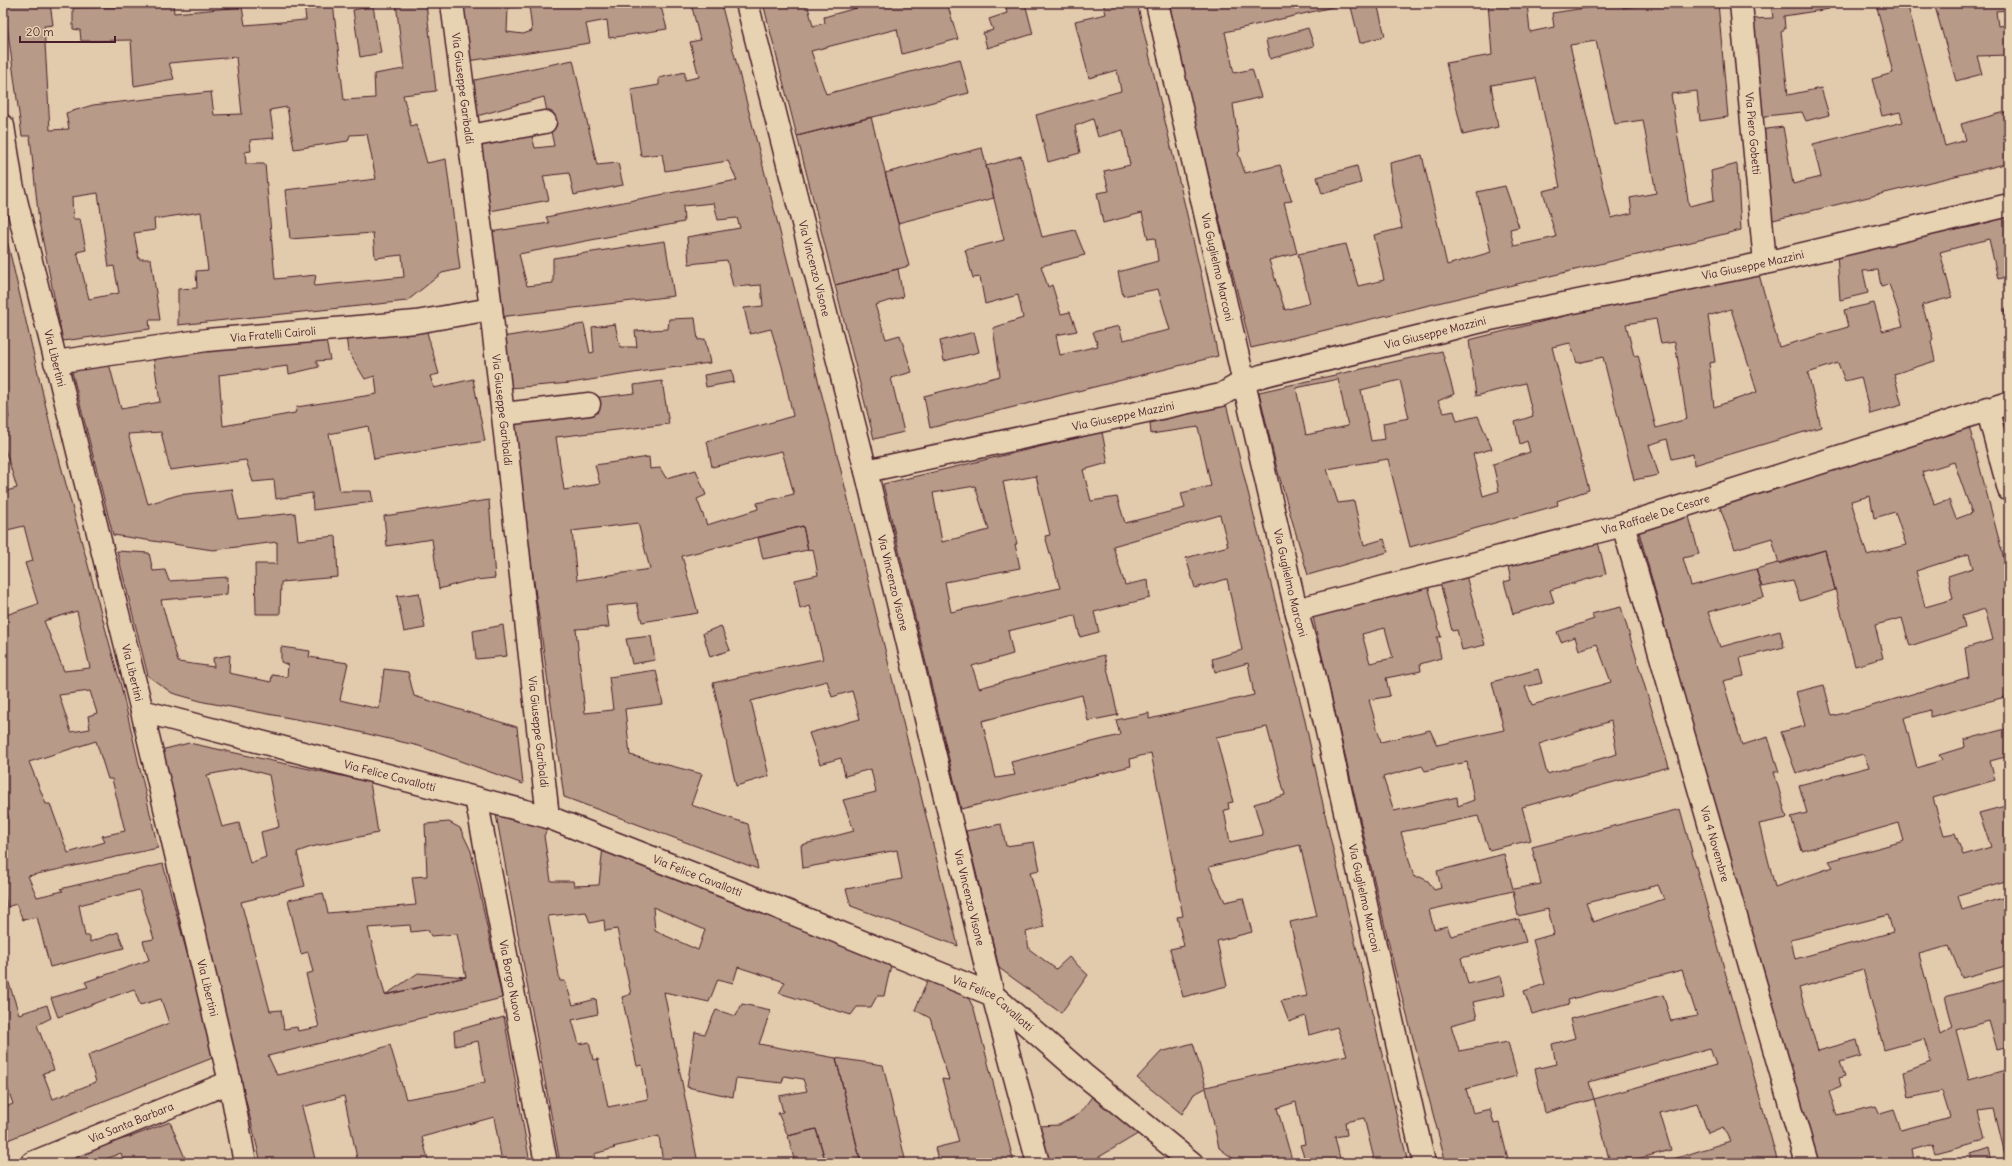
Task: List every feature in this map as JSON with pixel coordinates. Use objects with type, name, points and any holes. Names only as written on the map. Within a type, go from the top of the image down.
[{"type":"street","name":"Via Giuseppe Garibaldi","points":[[452,3],[491,309],[548,817]]},
{"type":"street","name":"Via Vincenzo Visone","points":[[748,3],[866,471],[993,995],[1038,1163]]},
{"type":"street","name":"Via Guglielmo Marconi","points":[[1157,3],[1296,610],[1313,668],[1424,1163]]},
{"type":"street","name":"Via Piero Gobetti","points":[[1741,3],[1765,263]]},
{"type":"street","points":[[470,136],[545,122]]},
{"type":"street","name":"Via Libertini","points":[[3,126],[8,185],[55,362],[142,711],[230,1082],[245,1163]]},
{"type":"street","name":"Via Giuseppe Mazzini","points":[[866,471],[1221,395],[1243,382],[1261,376],[1490,319],[1765,263],[2009,204]]},
{"type":"street","name":"Via Fratelli Cairoli","points":[[55,362],[207,340],[416,322],[491,309]]},
{"type":"street","name":"Via Raffaele De Cesare","points":[[1296,610],[1624,525],[1987,408],[2009,403]]},
{"type":"street","points":[[503,414],[588,404]]},
{"type":"street","points":[[1987,408],[2009,490]]},
{"type":"street","name":"Via 4 Novembre","points":[[1624,525],[1807,1163]]},
{"type":"street","name":"Via Felice Cavallotti","points":[[142,711],[548,817],[752,897],[993,995],[1084,1075],[1192,1163]]},
{"type":"street","name":"Via Borgo Nuovo","points":[[476,798],[546,1163]]},
{"type":"street","name":"Via Santa Barbara","points":[[32,1163],[230,1082]]},
{"type":"building","points":[[4,3],[50,3],[53,25],[44,26],[50,130],[69,129],[66,113],[93,105],[211,92],[214,115],[242,114],[236,57],[169,63],[174,79],[134,86],[131,40],[81,41],[80,30],[73,29],[73,8],[132,7],[131,3],[173,3],[174,13],[242,7],[245,25],[306,20],[304,3],[333,3],[344,100],[375,98],[374,74],[404,69],[396,3],[426,3],[436,91],[403,95],[411,126],[416,124],[427,163],[446,159],[460,269],[442,273],[407,301],[178,325],[178,289],[197,288],[196,271],[208,270],[201,212],[154,219],[155,230],[134,233],[139,259],[151,259],[160,320],[149,320],[150,329],[63,341],[39,222],[30,136],[22,136]],"holes":[[[287,107],[294,149],[348,141],[350,135],[367,134],[376,179],[285,190],[290,239],[373,233],[375,258],[402,255],[404,277],[314,286],[316,275],[275,279],[265,164],[246,164],[245,152],[251,151],[250,140],[274,138],[270,110]],[[98,193],[109,267],[114,266],[119,293],[89,299],[77,252],[86,250],[80,219],[73,219],[72,197]]]},
{"type":"building","points":[[461,3],[660,3],[667,29],[609,38],[607,20],[586,24],[590,43],[468,61]],"holes":[[[529,5],[532,31],[523,34],[507,32],[508,8]]]},
{"type":"building","points":[[691,3],[721,3],[833,438],[958,946],[851,906],[846,889],[902,879],[897,850],[803,868],[801,845],[854,831],[843,800],[876,792],[871,769],[845,776],[841,758],[820,764],[809,733],[860,719],[852,691],[832,697],[827,681],[751,701],[769,776],[736,786],[713,683],[823,659],[810,606],[800,609],[795,580],[818,575],[813,549],[808,550],[803,526],[682,556],[698,613],[642,622],[637,603],[606,606],[609,627],[576,629],[585,713],[613,710],[609,677],[656,670],[663,704],[625,709],[630,755],[702,774],[691,805],[748,824],[758,869],[564,797],[524,510],[513,419],[592,398],[635,393],[634,385],[662,381],[669,424],[556,437],[564,490],[600,484],[595,465],[649,457],[650,469],[660,468],[666,478],[696,470],[706,495],[697,499],[707,525],[758,509],[757,503],[794,494],[782,451],[712,467],[707,441],[793,416],[782,366],[771,329],[750,334],[744,308],[763,306],[761,285],[733,287],[727,260],[689,264],[687,237],[740,228],[737,218],[718,220],[714,203],[683,206],[684,222],[519,254],[527,286],[553,283],[553,258],[665,241],[674,296],[499,317],[490,232],[549,223],[546,217],[737,180],[728,161],[665,171],[662,154],[641,156],[631,90],[659,85],[659,78],[685,72],[685,80],[699,77],[690,42],[700,40]],"holes":[[[638,523],[650,569],[577,580],[572,531]]]},
{"type":"building","points":[[763,3],[807,3],[813,26],[825,23],[824,17],[874,3],[947,3],[958,39],[902,54],[897,29],[811,51],[826,94],[960,59],[969,93],[797,136]]},
{"type":"building","points":[[1005,3],[1025,3],[1033,34],[987,48],[983,33],[993,30],[989,19],[1007,13]]},
{"type":"building","points":[[1103,3],[1137,3],[1202,278],[1218,356],[930,428],[924,396],[1000,376],[993,328],[1023,318],[1018,295],[985,304],[980,277],[973,278],[965,250],[1004,240],[986,166],[1021,156],[1042,237],[1075,230],[1085,255],[1041,266],[1048,287],[1052,285],[1061,314],[1070,312],[1077,331],[1056,335],[1060,355],[1098,346],[1093,332],[1119,326],[1123,340],[1170,330],[1158,289],[1123,296],[1118,272],[1158,261],[1155,238],[1148,239],[1142,213],[1103,223],[1097,193],[1109,191],[1104,171],[1130,165],[1123,130],[1098,137],[1093,119],[1075,126],[1080,153],[1048,162],[1036,115],[1121,91],[1117,70],[1089,78],[1075,21],[1106,14]]},
{"type":"building","points":[[1169,3],[1350,3],[1225,32],[1234,73],[1252,69],[1261,97],[1233,104],[1240,151],[1238,153],[1245,173],[1280,165],[1292,201],[1284,202],[1297,253],[1269,260],[1285,310],[1310,303],[1298,254],[1346,244],[1358,286],[1384,280],[1374,235],[1402,228],[1392,184],[1390,163],[1422,155],[1447,265],[1491,252],[1477,192],[1505,186],[1519,227],[1510,229],[1514,246],[1556,237],[1543,191],[1560,187],[1536,78],[1491,85],[1498,127],[1463,135],[1446,63],[1492,55],[1488,3],[1527,3],[1530,32],[1554,27],[1552,13],[1619,3],[1624,3],[1623,8],[1660,3],[1718,3],[1728,117],[1700,121],[1697,91],[1671,94],[1689,206],[1714,200],[1711,171],[1737,164],[1741,230],[1251,348],[1193,112]],"holes":[[[1596,41],[1615,124],[1643,120],[1656,193],[1630,198],[1632,213],[1611,218],[1570,45]]]},
{"type":"building","points":[[1350,3],[1377,3],[1385,36],[1360,43]]},
{"type":"building","points":[[1771,3],[1828,3],[1829,9],[1784,16],[1785,29],[1781,32],[1788,95],[1821,88],[1829,115],[1806,121],[1802,112],[1757,117],[1751,19],[1773,18]]},
{"type":"building","points":[[1876,3],[1907,3],[1945,146],[1966,140],[1961,124],[2009,111],[2009,163],[1769,221],[1759,130],[1783,127],[1793,184],[1821,177],[1813,144],[1903,122],[1900,112],[1882,116],[1872,79],[1893,73]]},
{"type":"building","points":[[1934,3],[2009,3],[2009,10],[1996,11],[1998,26],[2009,25],[2009,55],[1977,56],[1982,74],[1956,81]]},
{"type":"building","points":[[373,6],[381,53],[360,57],[353,10]]},
{"type":"building","points":[[1308,28],[1314,46],[1270,59],[1266,40]]},
{"type":"building","points":[[573,60],[597,165],[618,163],[623,185],[574,195],[569,173],[543,176],[549,200],[490,211],[478,141],[531,132],[535,148],[554,146],[544,97],[477,116],[470,81]]},
{"type":"building","points":[[871,117],[909,266],[835,285],[797,136]]},
{"type":"building","points":[[982,148],[994,198],[898,223],[885,173]]},
{"type":"building","points":[[1357,166],[1361,183],[1322,194],[1317,177]]},
{"type":"building","points":[[2009,216],[2009,276],[1998,279],[1989,239],[1940,252],[1952,297],[1922,305],[1933,339],[1931,341],[1935,361],[1894,374],[1902,405],[1870,414],[1861,377],[1845,381],[1838,363],[1808,373],[1821,427],[1694,465],[1693,454],[1672,459],[1667,439],[1649,445],[1659,475],[1634,480],[1603,357],[1577,363],[1570,343],[1552,347],[1589,490],[1557,501],[1558,505],[1410,547],[1388,459],[1327,469],[1338,503],[1354,501],[1364,545],[1384,539],[1388,552],[1308,575],[1276,465],[1259,392],[1442,351],[1454,394],[1438,401],[1444,413],[1454,411],[1457,421],[1478,416],[1492,449],[1473,454],[1483,496],[1499,491],[1493,464],[1530,452],[1527,441],[1520,444],[1515,422],[1533,416],[1525,383],[1476,396],[1469,340],[1624,301],[1758,271],[1779,347],[1848,327],[1844,310],[1874,303],[1882,331],[1903,326],[1889,284],[1881,286],[1878,270],[1863,271],[1868,293],[1840,300],[1837,254],[1976,226]],"holes":[[[1731,309],[1757,392],[1714,407],[1709,363],[1715,362],[1708,316]],[[1656,319],[1661,344],[1675,342],[1687,419],[1656,428],[1638,355],[1634,356],[1626,324]],[[1338,379],[1348,426],[1306,435],[1296,388]],[[1400,380],[1409,418],[1383,423],[1385,439],[1371,441],[1361,390]]]},
{"type":"building","points":[[3,223],[52,433],[121,686],[158,848],[28,876],[37,897],[63,891],[60,889],[163,864],[215,1057],[3,1142],[3,1108],[13,1104],[3,1075],[3,965],[19,1014],[47,1005],[51,1018],[37,1025],[54,1070],[43,1073],[53,1099],[96,1082],[88,1055],[169,1023],[161,999],[140,1005],[134,989],[58,1017],[51,998],[88,987],[85,982],[149,960],[143,941],[154,939],[139,890],[79,905],[85,936],[90,936],[90,942],[118,932],[124,948],[50,967],[37,917],[23,920],[16,904],[7,907],[3,886],[3,819],[9,818],[3,801],[3,635],[5,634],[3,631],[3,616],[38,604],[25,563],[33,561],[24,526],[3,531],[3,492],[17,488],[3,443],[3,418],[9,418],[3,378]],"holes":[[[77,611],[90,668],[64,671],[44,621]],[[90,691],[97,713],[88,716],[90,729],[71,732],[59,695]],[[96,741],[108,779],[112,779],[125,831],[102,836],[105,842],[68,853],[50,804],[46,804],[29,762]]]},
{"type":"building","points":[[898,269],[903,297],[875,305],[886,339],[900,335],[912,372],[891,378],[904,432],[874,439],[835,285]]},
{"type":"building","points":[[2009,308],[2009,330],[2004,309]]},
{"type":"building","points":[[695,318],[698,340],[705,339],[710,363],[571,383],[510,388],[502,337],[584,324],[590,353],[594,352],[592,327],[615,324],[620,347],[637,347],[635,331],[668,329],[669,319]]},
{"type":"building","points":[[424,322],[439,374],[430,376],[434,388],[473,379],[485,441],[374,459],[368,426],[329,434],[340,491],[371,491],[373,502],[313,510],[312,493],[276,499],[274,480],[253,482],[246,460],[170,470],[161,432],[128,434],[148,504],[178,495],[232,489],[238,519],[295,513],[298,540],[336,536],[338,577],[281,582],[280,614],[256,614],[255,564],[277,564],[277,542],[213,550],[113,535],[70,364],[107,356],[121,409],[160,402],[152,348],[324,331],[330,360],[316,361],[319,367],[289,374],[288,366],[219,375],[223,426],[295,413],[297,407],[377,394],[375,376],[365,379],[348,351],[345,329]]},
{"type":"building","points":[[974,332],[979,352],[944,361],[940,341]]},
{"type":"building","points":[[732,370],[734,382],[706,387],[704,375]]},
{"type":"building","points":[[1226,404],[1304,716],[1330,837],[1408,1163],[1375,1163],[1364,1118],[1345,1122],[1347,1135],[1335,1137],[1341,1163],[1306,1163],[1300,1145],[1305,1144],[1296,1102],[1277,1108],[1293,1163],[1239,1163],[1219,1148],[1206,1088],[1194,1094],[1182,1114],[1137,1078],[1161,1052],[1193,1043],[1206,1087],[1347,1055],[1337,1027],[1309,1035],[1305,1016],[1289,1022],[1281,1001],[1307,996],[1290,922],[1317,916],[1300,845],[1209,867],[1225,902],[1243,898],[1252,932],[1217,941],[1227,986],[1183,997],[1170,949],[1184,946],[1177,917],[1183,916],[1151,753],[1130,759],[1131,766],[961,809],[883,484],[1102,432],[1108,463],[1083,470],[1091,501],[1117,497],[1125,523],[1185,508],[1181,493],[1211,486],[1198,427],[1151,434],[1150,423]],"holes":[[[1036,476],[1050,535],[1045,536],[1060,588],[951,612],[945,582],[1020,568],[1015,544],[1017,544],[1003,482]],[[975,486],[989,530],[942,542],[933,493]],[[1220,515],[1228,546],[1186,558],[1195,588],[1227,579],[1242,650],[1212,659],[1215,672],[1248,663],[1254,695],[1149,719],[1149,713],[1116,720],[1120,735],[1011,762],[1015,775],[996,778],[982,721],[1082,695],[1088,721],[1118,715],[1104,655],[979,688],[972,666],[1013,654],[1008,631],[1075,615],[1080,637],[1099,632],[1094,612],[1150,598],[1148,580],[1125,585],[1113,546]],[[1267,727],[1285,795],[1254,804],[1263,835],[1230,842],[1224,810],[1229,809],[1228,803],[1233,802],[1216,737]]]},
{"type":"building","points":[[2009,415],[2009,452],[1999,418]]},
{"type":"building","points":[[1969,426],[2009,578],[2009,714],[2005,697],[1930,717],[1930,710],[1904,718],[1917,768],[1942,760],[1939,755],[1965,747],[1964,740],[2009,728],[2009,756],[1990,761],[1995,780],[1933,798],[1944,835],[1955,833],[1963,855],[1991,847],[1979,813],[2009,805],[2009,880],[1958,895],[1962,910],[2009,896],[2009,965],[1962,978],[1949,946],[1919,954],[1940,1034],[1953,1027],[1945,997],[2009,979],[2009,1046],[1997,1049],[1989,1021],[1956,1030],[1969,1080],[2009,1069],[2009,1163],[2007,1163],[1994,1109],[1978,1111],[1985,1140],[1936,1153],[1933,1144],[1912,1150],[1914,1161],[1908,1163],[1815,1163],[1722,835],[1636,521],[1687,509],[1699,554],[1683,558],[1691,586],[1756,569],[1764,597],[1708,612],[1720,647],[1780,631],[1784,647],[1740,658],[1744,676],[1723,681],[1742,745],[1768,737],[1779,772],[1774,772],[1787,818],[1759,824],[1775,887],[1833,867],[1829,861],[1904,841],[1899,823],[1802,851],[1791,817],[1807,813],[1799,785],[1869,767],[1863,754],[1796,773],[1781,732],[1805,726],[1796,692],[1824,685],[1832,716],[1865,708],[1969,677],[1965,648],[1993,640],[1985,609],[1962,616],[1965,628],[1910,646],[1902,618],[1875,625],[1883,658],[1855,666],[1825,550],[1779,564],[1772,538],[1735,549],[1717,499]],"holes":[[[1954,462],[1972,513],[1956,519],[1949,500],[1935,505],[1922,472]],[[1870,496],[1874,518],[1895,512],[1906,545],[1867,555],[1851,501]],[[1969,554],[1973,568],[1948,576],[1953,599],[1925,607],[1916,571]],[[1888,915],[1893,932],[1795,959],[1791,940]],[[1863,969],[1884,1050],[1924,1039],[1931,1062],[1904,1072],[1909,1098],[1942,1091],[1950,1117],[1901,1130],[1894,1110],[1880,1114],[1876,1106],[1837,1115],[1829,1092],[1841,1087],[1839,1078],[1845,1076],[1840,1062],[1861,1056],[1857,1040],[1818,1051],[1799,988]]]},
{"type":"building","points":[[489,500],[495,578],[467,581],[439,589],[432,539],[387,546],[384,516]]},
{"type":"building","points":[[803,526],[808,550],[763,559],[758,538]]},
{"type":"building","points":[[1597,538],[1606,574],[1550,590],[1554,602],[1513,614],[1504,582],[1511,580],[1507,563]]},
{"type":"building","points":[[1825,550],[1835,590],[1800,601],[1793,581],[1762,587],[1756,569]]},
{"type":"building","points":[[117,551],[149,553],[153,571],[165,570],[169,581],[228,577],[227,594],[161,600],[178,662],[214,667],[213,658],[230,655],[229,673],[271,682],[272,675],[287,677],[288,665],[281,662],[281,647],[310,651],[309,657],[348,663],[340,700],[379,709],[384,669],[408,672],[414,696],[517,727],[523,784],[419,746],[338,727],[204,702],[172,693],[148,676]]},
{"type":"building","points":[[1465,572],[1485,645],[1462,650],[1457,630],[1452,631],[1439,578]]},
{"type":"building","points":[[1427,581],[1441,637],[1437,637],[1441,658],[1420,664],[1421,671],[1386,678],[1390,696],[1369,700],[1381,742],[1430,730],[1437,745],[1504,730],[1492,682],[1538,669],[1542,683],[1525,687],[1532,705],[1611,682],[1597,644],[1579,650],[1575,637],[1561,642],[1557,632],[1594,619],[1591,614],[1621,607],[1669,767],[1522,807],[1531,840],[1489,850],[1478,816],[1401,832],[1414,877],[1420,877],[1428,881],[1434,890],[1441,888],[1437,871],[1504,854],[1513,889],[1541,884],[1532,847],[1680,809],[1778,1163],[1661,1163],[1730,1141],[1723,1127],[1708,1133],[1697,1103],[1660,1113],[1671,1150],[1621,1163],[1610,1163],[1594,1099],[1545,1113],[1535,1069],[1556,1064],[1552,1044],[1575,1038],[1570,1019],[1663,995],[1671,1021],[1697,1016],[1682,970],[1568,1000],[1569,1004],[1532,1014],[1524,991],[1545,984],[1533,940],[1554,934],[1548,909],[1518,916],[1513,891],[1429,910],[1434,929],[1447,926],[1451,936],[1519,919],[1526,942],[1461,958],[1468,984],[1501,976],[1505,995],[1473,1002],[1477,1018],[1451,1025],[1459,1051],[1508,1042],[1517,1076],[1466,1089],[1473,1113],[1490,1109],[1494,1124],[1499,1123],[1509,1163],[1446,1163],[1395,970],[1312,613]],"holes":[[[1385,628],[1393,658],[1370,663],[1362,634]],[[1611,721],[1617,754],[1547,774],[1539,744]],[[1467,762],[1474,800],[1458,806],[1457,797],[1394,811],[1383,777],[1422,766],[1425,771]],[[1658,885],[1664,899],[1593,922],[1586,903]],[[1710,1048],[1716,1065],[1594,1099],[1589,1082]]]},
{"type":"building","points":[[419,593],[425,628],[404,632],[397,596]]},
{"type":"building","points":[[503,625],[507,656],[476,659],[473,631]]},
{"type":"building","points":[[721,626],[730,650],[710,657],[703,633]]},
{"type":"building","points":[[651,636],[655,660],[632,664],[626,639]]},
{"type":"building","points":[[189,743],[370,782],[378,833],[311,847],[297,852],[305,886],[241,902],[270,1011],[281,1010],[284,1029],[297,1027],[298,1031],[319,1027],[306,974],[313,972],[308,952],[301,954],[288,900],[323,893],[328,913],[416,905],[412,877],[427,876],[425,824],[449,822],[460,828],[471,851],[502,998],[268,1056],[277,1075],[361,1055],[390,1045],[406,1099],[456,1090],[485,1082],[478,1041],[455,1046],[454,1031],[504,1017],[530,1163],[495,1163],[502,1162],[494,1117],[422,1137],[429,1163],[358,1163],[344,1096],[302,1107],[316,1163],[261,1163],[161,750]],"holes":[[[242,768],[269,775],[279,827],[261,832],[266,857],[250,863],[239,823],[222,827],[207,775]],[[410,925],[411,932],[428,930],[431,936],[457,934],[466,977],[385,995],[368,928]]]},
{"type":"building","points":[[495,809],[548,827],[544,836],[551,881],[573,881],[574,886],[599,885],[603,846],[892,961],[884,996],[877,996],[871,1007],[857,1007],[851,1015],[779,993],[785,982],[738,967],[733,983],[718,979],[709,1002],[664,992],[698,1163],[663,1163],[659,1136],[613,1147],[615,1148],[594,1154],[596,1163],[560,1163]],"holes":[[[653,907],[705,930],[698,950],[655,931]],[[586,912],[590,923],[604,920],[605,931],[617,929],[631,994],[622,997],[637,1066],[642,1065],[648,1099],[608,1107],[598,1059],[593,1060],[589,1042],[579,1044],[572,1020],[598,1014],[596,999],[573,1005],[565,981],[560,981],[548,916]]]},
{"type":"building","points":[[1001,824],[1006,846],[1034,842],[1040,870],[1030,872],[1044,927],[1026,932],[1029,949],[1056,969],[1069,957],[1088,975],[1061,1013],[999,968],[966,831]]},
{"type":"building","points":[[418,973],[466,977],[385,995]]},
{"type":"building","points":[[930,975],[948,983],[968,997],[974,1009],[1014,1163],[939,1163],[935,1148],[959,1142],[942,1079],[949,1080],[930,1018],[915,1010]]},
{"type":"building","points":[[742,1004],[771,1010],[759,1044],[836,1058],[861,1163],[826,1163],[816,1129],[788,1136],[778,1113],[783,1112],[779,1096],[807,1091],[803,1079],[784,1076],[782,1083],[736,1078],[733,1097],[687,1087],[695,1032],[705,1034],[716,1010],[736,1016]]},
{"type":"building","points":[[836,1058],[883,1065],[906,1163],[861,1163]]},
{"type":"building","points":[[1094,1094],[1141,1132],[1089,1163],[1047,1163],[1038,1126],[1059,1125],[1079,1114]]},
{"type":"building","points":[[170,1122],[187,1163],[124,1163],[121,1153],[101,1161],[101,1163],[57,1163],[55,1159],[133,1136]]},
{"type":"building","points":[[816,1129],[826,1163],[795,1163],[788,1136]]},
{"type":"building","points":[[1989,1149],[1992,1163],[1971,1163],[1971,1155]]}]
